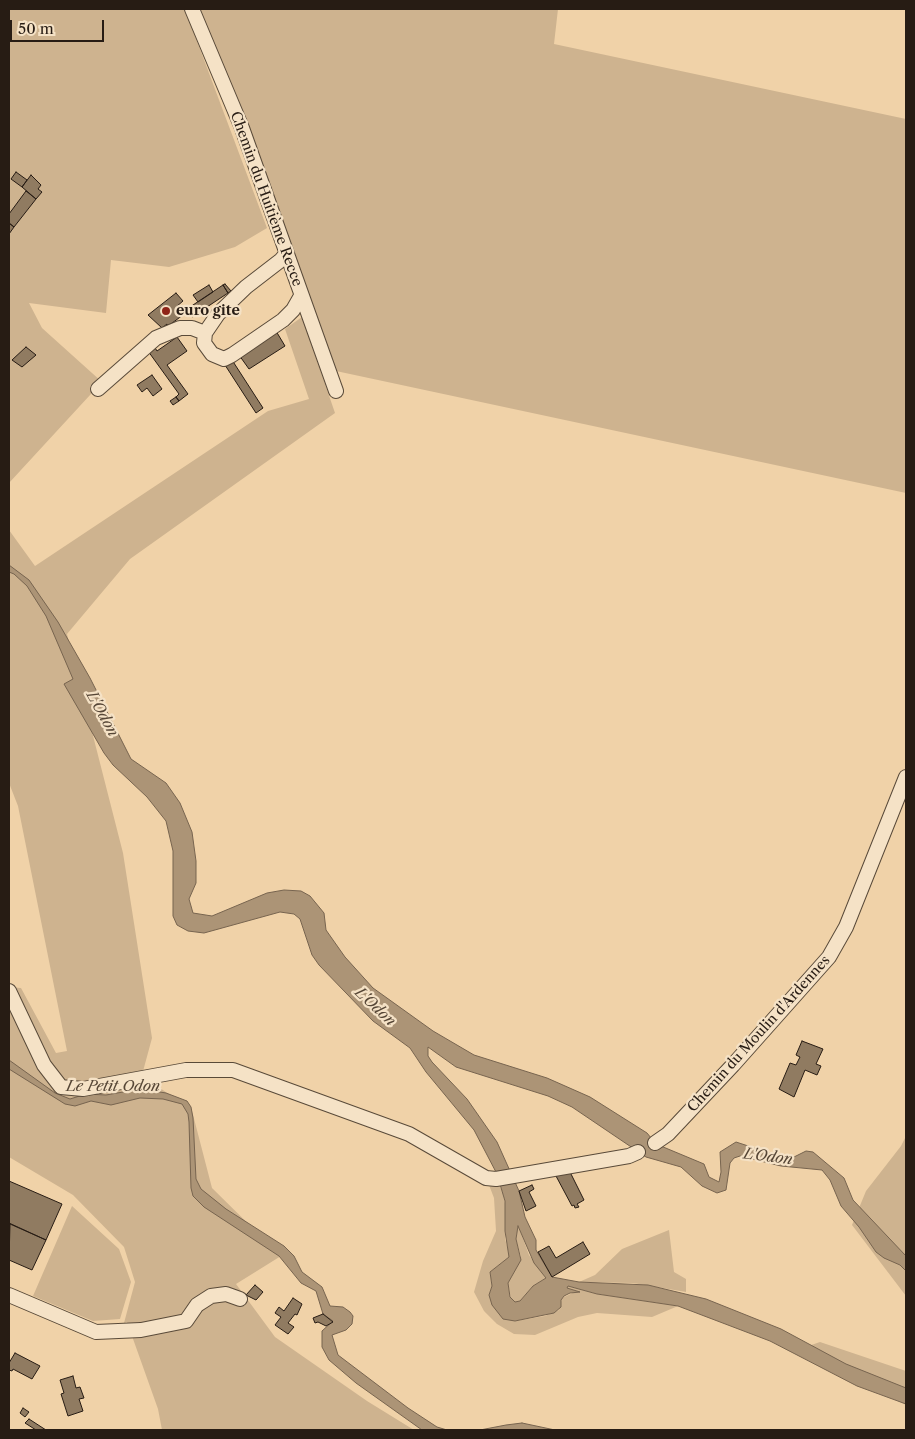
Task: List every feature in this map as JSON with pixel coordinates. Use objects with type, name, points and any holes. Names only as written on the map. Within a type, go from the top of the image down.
[{"type":"street","name":"Chemin du Huitième Recce","points":[[192,9],[242,128],[336,391]]},
{"type":"street","points":[[286,254],[246,287],[218,314],[205,333],[204,343],[212,354],[224,359],[238,352],[283,320],[293,310],[301,296]]},
{"type":"street","points":[[98,389],[156,338],[180,328],[192,328],[205,333]]},
{"type":"street","name":"Chemin du Moulin d'Ardennes","points":[[656,1143],[668,1134],[737,1060],[829,957],[846,927],[906,777]]},
{"type":"street","points":[[9,992],[44,1065],[62,1087],[83,1090],[186,1070],[233,1070],[409,1134],[486,1178],[496,1179],[629,1156],[638,1152]]},
{"type":"street","points":[[9,1295],[96,1332],[141,1330],[186,1321],[197,1305],[211,1296],[226,1294],[240,1299]]},
{"type":"shaded area","points":[[9,9],[185,9],[267,228],[235,247],[169,267],[111,260],[106,313],[29,303],[42,328],[102,382],[9,483]]},
{"type":"shaded area","points":[[200,9],[558,9],[554,44],[906,119],[906,493],[336,371]]},
{"type":"shaded area","points":[[302,317],[335,413],[130,559],[67,634],[123,853],[152,1038],[142,1075],[192,1111],[212,1188],[281,1256],[236,1284],[275,1337],[367,1401],[414,1430],[162,1430],[158,1409],[127,1322],[124,1323],[135,1282],[124,1247],[73,1195],[9,1157],[9,987],[21,988],[56,1053],[67,1051],[18,806],[9,783],[9,530],[35,566],[268,411],[309,399],[285,329]]},
{"type":"shaded area","points":[[906,1136],[906,1296],[852,1225],[866,1191],[901,1146]]},
{"type":"shaded area","points":[[489,1185],[500,1186],[503,1193],[506,1208],[505,1239],[509,1257],[490,1272],[492,1286],[489,1295],[515,1321],[545,1316],[559,1310],[562,1298],[577,1291],[567,1288],[568,1286],[597,1294],[678,1306],[652,1317],[597,1313],[578,1317],[535,1335],[514,1334],[497,1324],[484,1311],[474,1292],[483,1261],[496,1231],[494,1198]]},
{"type":"shaded area","points":[[72,1206],[119,1249],[131,1282],[120,1319],[93,1321],[33,1296]]},
{"type":"shaded area","points":[[518,1225],[529,1255],[546,1278],[533,1286],[520,1301],[515,1302],[511,1299],[508,1283],[521,1257],[516,1239]]},
{"type":"shaded area","points":[[669,1230],[674,1272],[686,1279],[686,1292],[633,1283],[579,1282],[595,1275],[622,1249]]},
{"type":"shaded area","points":[[820,1342],[906,1371],[906,1405],[794,1351]]},
{"type":"water","name":"L'Odon","points":[[9,565],[29,580],[58,622],[90,678],[131,759],[166,783],[180,803],[192,832],[196,861],[196,883],[189,899],[193,913],[212,916],[267,893],[284,890],[301,891],[310,896],[324,913],[326,930],[345,957],[373,988],[433,1031],[474,1055],[547,1078],[590,1097],[647,1133],[656,1144],[704,1164],[709,1177],[719,1182],[721,1172],[720,1152],[736,1142],[785,1158],[792,1158],[806,1151],[813,1152],[844,1178],[853,1200],[906,1256],[906,1271],[900,1265],[876,1252],[859,1227],[841,1206],[830,1180],[822,1170],[781,1166],[740,1156],[734,1158],[730,1163],[726,1190],[717,1193],[702,1186],[681,1167],[646,1157],[572,1107],[548,1096],[456,1067],[428,1047],[428,1056],[432,1062],[467,1099],[497,1142],[519,1191],[525,1217],[536,1240],[536,1250],[552,1277],[579,1282],[648,1285],[706,1299],[781,1329],[846,1364],[906,1388],[906,1404],[857,1386],[770,1341],[678,1306],[597,1294],[568,1286],[567,1288],[580,1292],[564,1296],[561,1300],[561,1307],[554,1313],[515,1321],[503,1319],[492,1305],[489,1295],[492,1286],[490,1272],[509,1257],[505,1231],[505,1201],[497,1174],[474,1130],[426,1072],[410,1048],[373,1021],[319,965],[312,955],[300,919],[294,914],[280,912],[204,933],[188,931],[177,925],[173,916],[173,851],[166,821],[147,797],[113,765],[104,753],[64,684],[73,679],[46,616],[27,586],[9,572]],"holes":[[[518,1226],[534,1263],[546,1278],[533,1286],[520,1301],[515,1302],[510,1297],[508,1283],[521,1260],[516,1239]]]},
{"type":"water","points":[[9,1060],[55,1093],[70,1099],[86,1094],[106,1095],[140,1089],[144,1093],[148,1090],[166,1093],[187,1101],[191,1107],[193,1118],[196,1179],[201,1189],[226,1209],[284,1246],[294,1256],[302,1272],[322,1287],[330,1306],[343,1307],[350,1312],[353,1316],[352,1324],[346,1330],[332,1335],[338,1355],[408,1408],[437,1427],[447,1430],[422,1430],[356,1383],[329,1360],[322,1347],[322,1331],[333,1321],[323,1314],[316,1291],[301,1283],[279,1256],[204,1207],[193,1196],[191,1188],[189,1122],[188,1114],[182,1104],[163,1099],[140,1098],[111,1105],[91,1101],[75,1106],[65,1104],[9,1069]]},
{"type":"water","points":[[522,1423],[555,1430],[480,1430],[506,1425]]},
{"type":"building","points":[[16,172],[27,180],[22,187],[11,179]]},
{"type":"building","points":[[31,175],[41,185],[38,189],[42,192],[36,199],[22,187]]},
{"type":"building","points":[[26,191],[36,199],[14,227],[9,223],[9,214]]},
{"type":"building","points":[[9,223],[14,227],[9,234]]},
{"type":"building","points":[[225,284],[231,291],[228,293],[223,285]]},
{"type":"building","points":[[209,285],[213,292],[198,302],[193,295]]},
{"type":"building","points":[[223,285],[228,293],[192,317],[187,309]]},
{"type":"building","name":"euro gite","points":[[176,293],[183,301],[176,307],[183,315],[162,328],[148,315]]},
{"type":"building","points":[[276,331],[285,346],[249,369],[239,355]]},
{"type":"building","points":[[177,337],[187,351],[167,365],[188,394],[179,401],[176,397],[179,394],[148,351],[154,346],[157,351]]},
{"type":"building","points":[[26,347],[36,355],[22,367],[12,360]]},
{"type":"building","points":[[232,360],[263,408],[256,413],[225,365]]},
{"type":"building","points":[[152,375],[162,389],[153,396],[147,388],[142,392],[137,385]]},
{"type":"building","points":[[176,397],[179,401],[173,405],[170,401]]},
{"type":"building","points":[[802,1041],[823,1049],[816,1064],[821,1066],[817,1075],[805,1070],[794,1097],[779,1089],[790,1063],[796,1065],[800,1057],[796,1055]]},
{"type":"building","points":[[569,1170],[584,1200],[577,1204],[579,1207],[575,1208],[574,1205],[572,1206],[556,1176]]},
{"type":"building","points":[[9,1181],[62,1204],[46,1240],[9,1223]]},
{"type":"building","points":[[532,1185],[534,1189],[529,1192],[536,1206],[526,1211],[519,1191]]},
{"type":"building","points":[[10,1224],[46,1240],[32,1270],[9,1260]]},
{"type":"building","points":[[583,1242],[590,1254],[552,1277],[538,1252],[549,1246],[556,1258]]},
{"type":"building","points":[[255,1285],[263,1292],[256,1300],[246,1295]]},
{"type":"building","points":[[293,1298],[302,1304],[297,1315],[295,1314],[288,1323],[294,1327],[288,1334],[275,1325],[281,1317],[275,1313],[279,1307],[284,1311]]},
{"type":"building","points":[[323,1314],[333,1322],[326,1326],[318,1322],[315,1323],[313,1318]]},
{"type":"building","points":[[15,1353],[40,1366],[32,1379],[13,1369],[12,1371],[9,1370],[9,1363]]},
{"type":"building","points":[[73,1376],[76,1388],[80,1387],[84,1398],[79,1399],[83,1411],[68,1416],[61,1394],[64,1393],[60,1380]]},
{"type":"building","points":[[23,1408],[29,1412],[25,1417],[20,1413]]},
{"type":"building","points":[[29,1419],[46,1430],[36,1430],[25,1423]]},
{"type":"place","name":"euro gite","points":[[166,311]]},
{"type":"water label","name":"Le Petit Odon","points":[[113,1087]]}]
